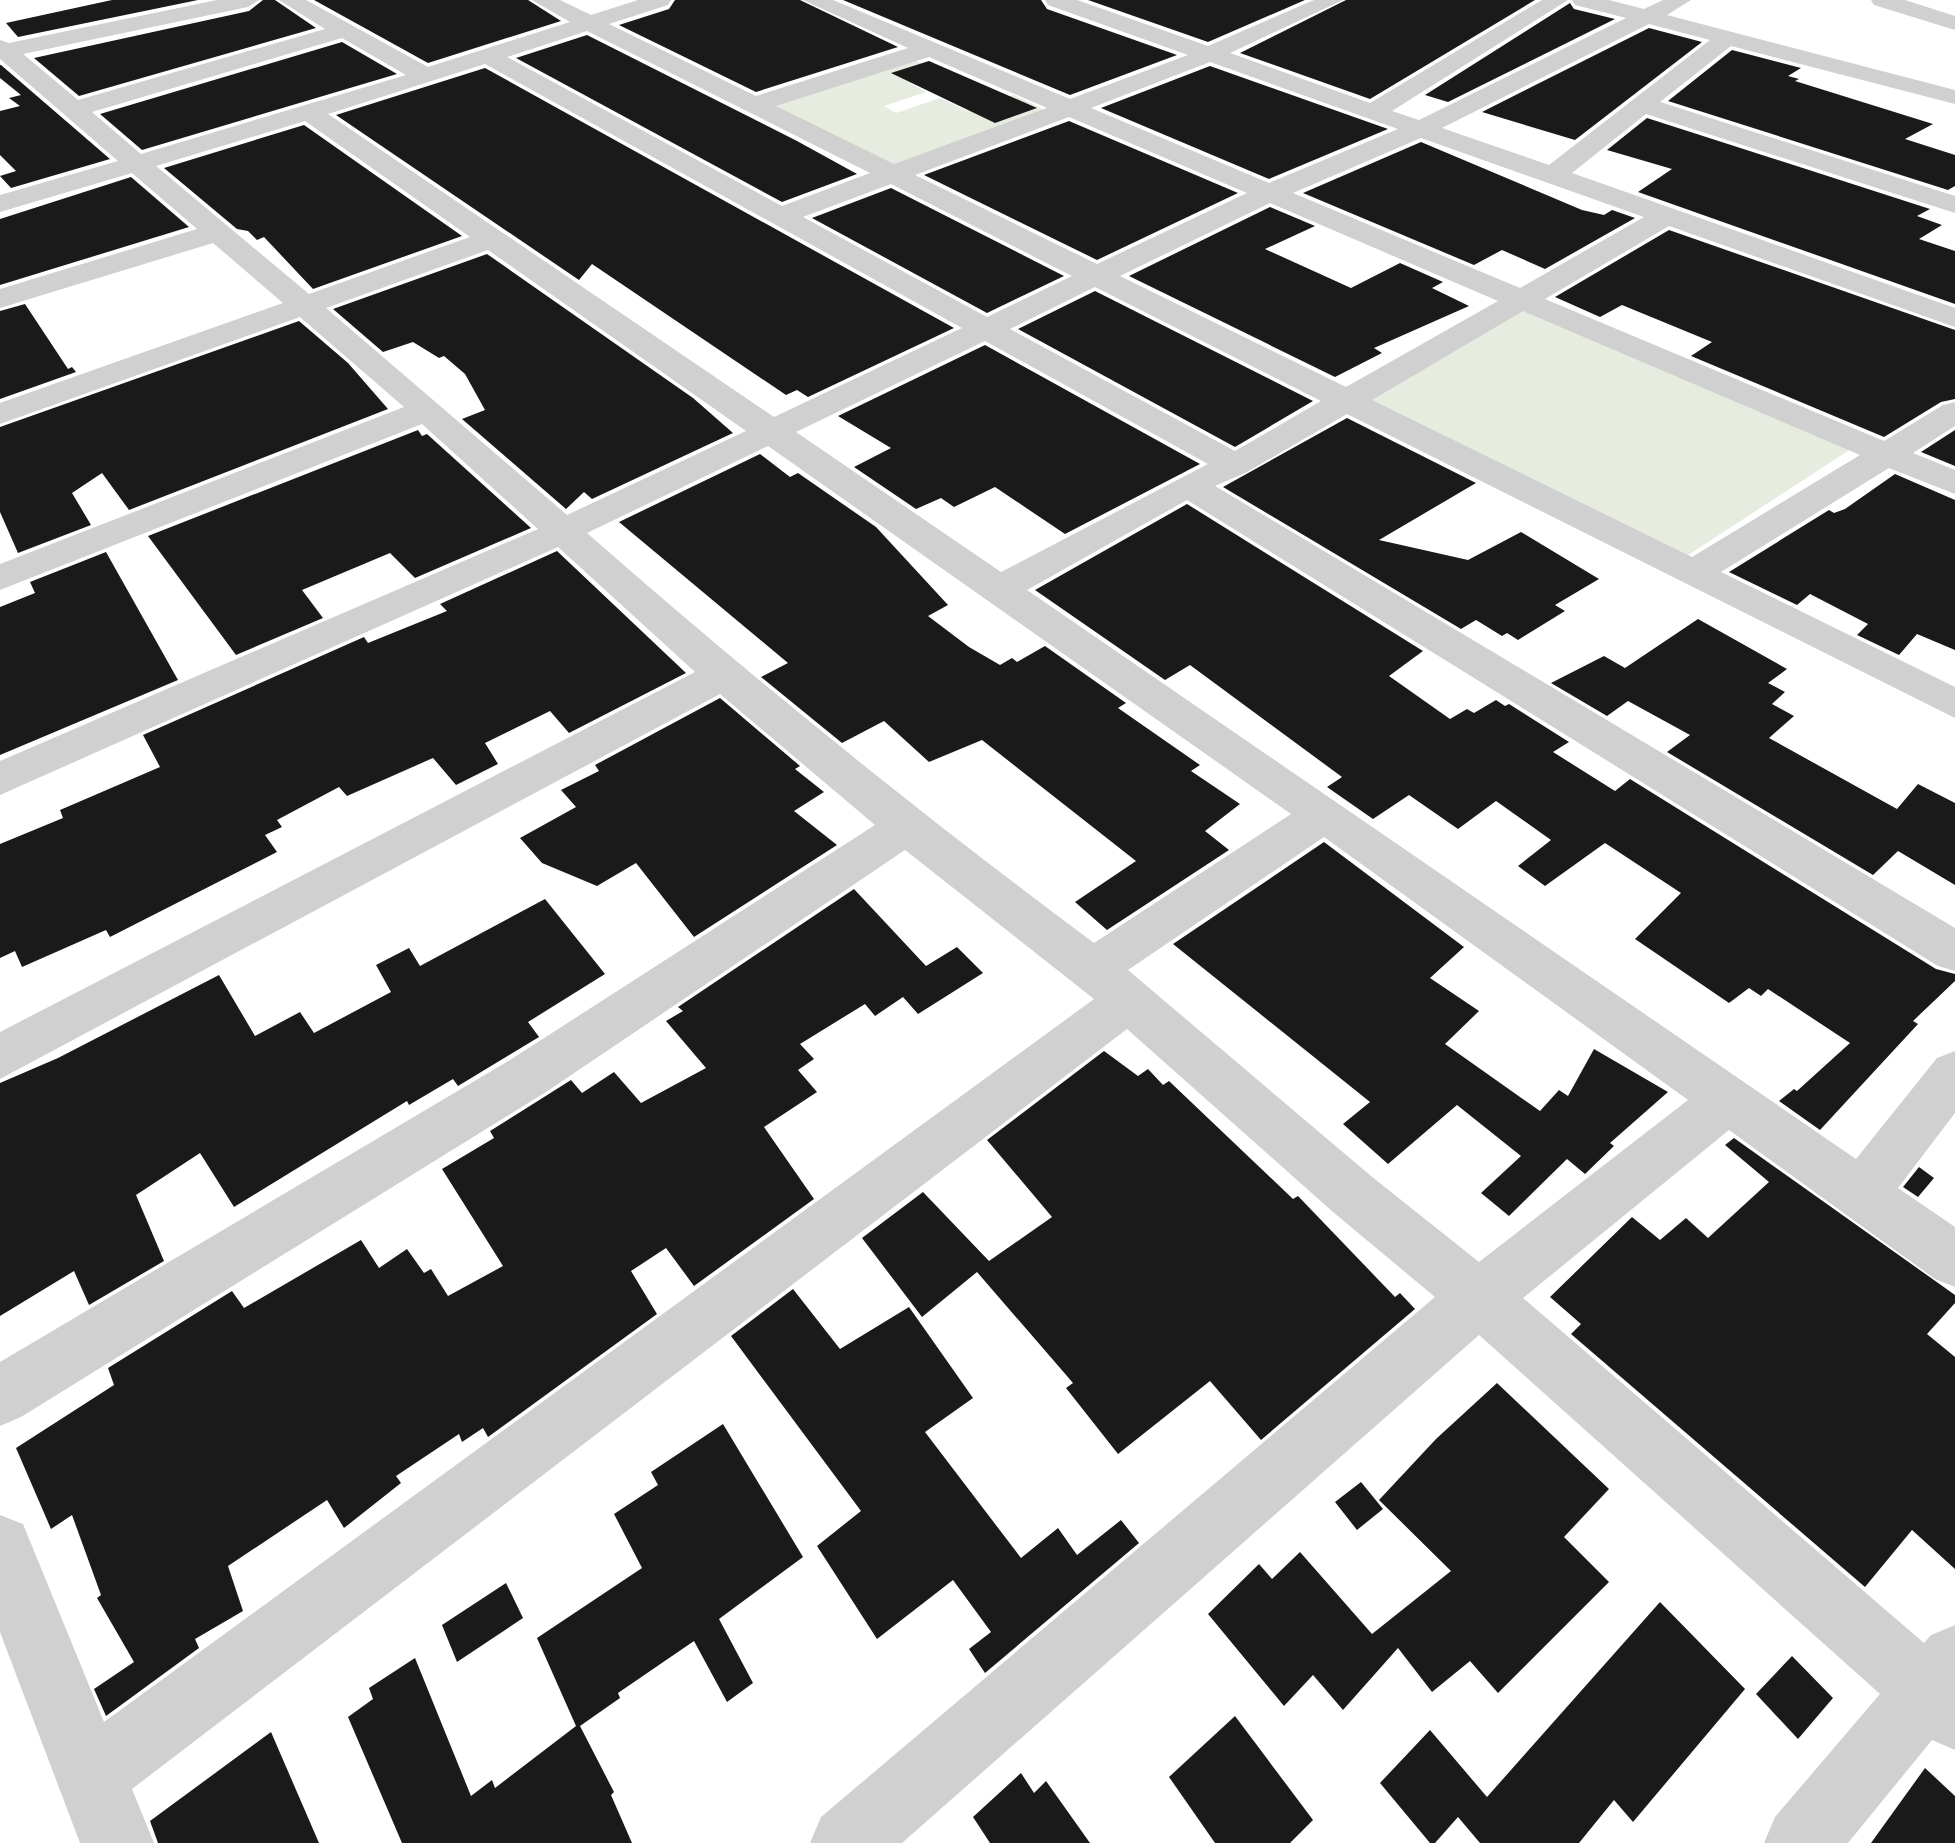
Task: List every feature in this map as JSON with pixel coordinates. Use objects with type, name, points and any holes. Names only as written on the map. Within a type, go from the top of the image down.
[{"type":"street","points":[[1,50],[248,0]]},
{"type":"street","points":[[290,0],[424,75]]},
{"type":"street","points":[[542,0],[1955,704]]},
{"type":"street","points":[[0,204],[660,0]]},
{"type":"street","points":[[814,0],[1955,483]]},
{"type":"street","points":[[1056,0],[1955,318]]},
{"type":"street","points":[[1103,16],[1138,0]]},
{"type":"street","points":[[780,216],[1071,110],[1332,0]]},
{"type":"street","points":[[1371,113],[1557,0]]},
{"type":"street","points":[[1583,0],[1955,97]]},
{"type":"street","points":[[0,779],[562,532],[1098,274],[1418,130],[1680,0]]},
{"type":"street","points":[[1882,1],[1955,23]]},
{"type":"street","points":[[72,110],[346,30]]},
{"type":"street","points":[[1552,177],[1728,38]]},
{"type":"street","points":[[754,105],[930,49]]},
{"type":"street","points":[[1,50],[427,410],[723,675],[906,827],[1111,984],[1352,1194],[1946,1688],[1801,1843]]},
{"type":"street","points":[[484,54],[1235,465]]},
{"type":"street","points":[[210,70],[249,95],[296,115],[491,239],[1324,814],[1955,1260]]},
{"type":"street","points":[[1640,104],[1955,205]]},
{"type":"street","points":[[1000,589],[1188,485],[1235,465],[1665,217]]},
{"type":"street","points":[[0,300],[218,232]]},
{"type":"street","points":[[0,414],[491,239]]},
{"type":"street","points":[[0,578],[427,410]]},
{"type":"street","points":[[1693,573],[1955,412]]},
{"type":"street","points":[[1188,485],[1955,952]]},
{"type":"street","points":[[0,1057],[723,675]]},
{"type":"street","points":[[92,1775],[1111,984],[1324,814]]},
{"type":"street","points":[[0,1396],[528,1076],[906,827]]},
{"type":"street","points":[[1861,1194],[1955,1073]]},
{"type":"street","points":[[847,1843],[1479,1297],[1728,1100]]},
{"type":"street","points":[[0,1547],[117,1843]]},
{"type":"shaded area","points":[[914,60],[941,72],[910,83],[926,92],[884,106],[896,113],[940,98],[967,111],[1014,95],[1051,113],[891,169],[773,104]]},
{"type":"shaded area","points":[[1520,306],[1854,447],[1679,561],[1365,401]]},
{"type":"building","points":[[112,0],[198,0],[18,37],[6,23]]},
{"type":"building","points":[[263,0],[275,0],[316,28],[79,96],[34,58],[249,11]]},
{"type":"building","points":[[314,0],[528,0],[561,21],[428,63]]},
{"type":"building","points":[[675,0],[800,0],[898,47],[756,92],[619,25],[669,9]]},
{"type":"building","points":[[843,0],[1041,0],[1047,9],[1177,55],[1070,95]]},
{"type":"building","points":[[1088,0],[1305,0],[1208,42]]},
{"type":"building","points":[[1346,0],[1535,0],[1370,99],[1240,53]]},
{"type":"building","points":[[1570,3],[1574,9],[1615,19],[1448,102],[1425,95]]},
{"type":"building","points":[[1649,28],[1702,42],[1575,140],[1482,112]]},
{"type":"building","points":[[587,35],[857,174],[782,202],[516,58]]},
{"type":"building","points":[[342,42],[397,74],[142,150],[100,114]]},
{"type":"building","points":[[1732,50],[1801,68],[1788,76],[1799,79],[1795,81],[1933,124],[1905,139],[1955,155],[1955,186],[1948,190],[1668,101]]},
{"type":"building","points":[[929,61],[1037,108],[995,123],[891,73]]},
{"type":"building","points":[[0,65],[110,159],[11,188],[0,176],[16,171],[0,155],[0,111],[20,106],[9,98],[21,95],[0,78]]},
{"type":"building","points":[[1210,66],[1388,129],[1269,179],[1101,108]]},
{"type":"building","points":[[485,68],[954,328],[808,397],[797,390],[786,395],[592,264],[579,280],[336,115]]},
{"type":"building","points":[[1647,118],[1930,209],[1917,216],[1942,225],[1919,239],[1955,251],[1955,304],[1638,192],[1672,169],[1607,150]]},
{"type":"building","points":[[1069,121],[1238,193],[1097,260],[924,175]]},
{"type":"building","points":[[304,125],[462,236],[313,289],[264,237],[257,240],[248,231],[237,229],[164,168]]},
{"type":"building","points":[[1421,142],[1582,210],[1604,215],[1612,210],[1635,218],[1545,269],[1502,250],[1474,265],[1303,193]]},
{"type":"building","points":[[131,177],[189,227],[0,285],[0,219]]},
{"type":"building","points":[[891,188],[1064,276],[987,313],[812,218]]},
{"type":"building","points":[[1270,207],[1315,226],[1265,249],[1351,288],[1400,263],[1443,282],[1432,288],[1469,306],[1374,348],[1382,353],[1335,377],[1129,276]]},
{"type":"building","points":[[1669,230],[1955,330],[1955,399],[1941,402],[1884,437],[1691,356],[1712,342],[1622,305],[1600,317],[1555,297]]},
{"type":"building","points":[[487,254],[693,398],[733,433],[592,499],[584,492],[566,509],[462,419],[485,410],[465,374],[444,356],[439,358],[413,342],[383,352],[333,309]]},
{"type":"building","points":[[1095,291],[1313,401],[1235,447],[1018,329]]},
{"type":"building","points":[[25,304],[68,369],[72,367],[76,372],[0,399],[0,311]]},
{"type":"building","points":[[299,321],[348,363],[388,409],[129,510],[102,473],[72,493],[91,525],[18,553],[0,512],[0,427]]},
{"type":"building","points":[[985,345],[1200,464],[1065,534],[995,487],[954,507],[941,498],[916,509],[854,467],[891,448],[838,416]]},
{"type":"building","points":[[1347,418],[1476,483],[1379,540],[1468,560],[1521,532],[1599,579],[1555,605],[1565,611],[1518,640],[1507,633],[1502,636],[1476,620],[1461,629],[1223,487]]},
{"type":"building","points":[[418,430],[531,528],[415,578],[390,553],[302,590],[323,618],[236,655],[148,536]]},
{"type":"building","points":[[1955,430],[1955,466],[1921,452]]},
{"type":"building","points":[[760,454],[790,477],[798,473],[876,527],[948,605],[928,616],[969,647],[1000,665],[1012,658],[1017,662],[1045,646],[1126,703],[1118,708],[1200,765],[1191,771],[1240,804],[1205,831],[1229,850],[1107,930],[1075,902],[1136,861],[982,740],[929,762],[884,721],[842,743],[761,677],[788,663],[619,522]]},
{"type":"building","points":[[1895,474],[1955,500],[1955,650],[1917,634],[1899,655],[1857,635],[1868,624],[1810,594],[1797,605],[1729,572],[1829,510],[1834,513],[1845,509]]},
{"type":"building","points":[[1187,504],[1423,651],[1389,676],[1450,719],[1467,709],[1474,713],[1496,700],[1505,706],[1509,704],[1569,742],[1553,752],[1615,791],[1630,779],[1936,969],[1955,974],[1955,981],[1913,1021],[1918,1024],[1820,1130],[1779,1101],[1794,1089],[1797,1091],[1850,1043],[1768,989],[1761,996],[1749,988],[1729,1003],[1635,939],[1681,893],[1605,843],[1545,886],[1518,866],[1551,840],[1496,801],[1458,829],[1409,795],[1373,819],[1327,787],[1342,777],[1190,665],[1165,680],[1035,590]]},
{"type":"building","points":[[557,551],[686,673],[569,733],[550,711],[485,743],[498,764],[456,785],[433,758],[347,796],[339,787],[277,820],[282,827],[265,835],[277,852],[110,937],[106,930],[22,967],[15,951],[0,958],[0,844],[63,818],[60,810],[160,767],[143,735],[364,637],[368,643],[447,611],[440,604]]},
{"type":"building","points":[[106,552],[178,680],[0,755],[0,607],[35,593],[30,582]]},
{"type":"building","points":[[1698,619],[1787,669],[1768,683],[1785,692],[1772,704],[1794,716],[1769,738],[1897,809],[1918,784],[1955,803],[1955,885],[1898,851],[1873,875],[1667,752],[1690,735],[1628,701],[1607,716],[1551,683],[1604,656],[1625,668]]},
{"type":"building","points":[[720,698],[800,766],[795,769],[824,792],[794,811],[837,845],[694,937],[636,863],[597,886],[542,863],[520,838],[576,807],[561,790],[599,771],[595,765]]},
{"type":"building","points":[[1324,842],[1464,947],[1430,978],[1479,1011],[1445,1044],[1540,1111],[1559,1090],[1568,1096],[1594,1049],[1668,1092],[1610,1143],[1614,1146],[1585,1174],[1567,1159],[1509,1216],[1481,1193],[1521,1156],[1457,1105],[1388,1164],[1343,1124],[1370,1102],[1173,944]]},
{"type":"building","points":[[854,889],[926,966],[957,947],[983,973],[918,1014],[903,997],[875,1016],[865,1004],[800,1044],[814,1059],[798,1070],[817,1092],[764,1127],[814,1199],[694,1286],[666,1248],[631,1271],[657,1314],[488,1437],[483,1428],[462,1442],[459,1434],[396,1476],[401,1483],[344,1528],[327,1500],[228,1566],[243,1611],[195,1639],[199,1648],[106,1716],[94,1689],[134,1662],[97,1598],[101,1595],[72,1515],[51,1529],[16,1448],[114,1385],[108,1368],[232,1291],[244,1308],[361,1240],[379,1268],[407,1249],[424,1273],[431,1269],[448,1296],[503,1266],[442,1169],[494,1138],[490,1131],[571,1080],[582,1093],[614,1072],[641,1103],[706,1068],[666,1021],[683,1011],[678,1007]]},
{"type":"building","points":[[545,899],[605,974],[528,1022],[539,1037],[458,1086],[453,1079],[409,1105],[407,1101],[234,1207],[200,1153],[136,1195],[164,1261],[89,1305],[74,1271],[0,1316],[0,1083],[58,1058],[219,975],[255,1036],[300,1012],[314,1033],[391,992],[376,965],[409,948],[420,966]]},
{"type":"building","points":[[1104,1051],[1138,1076],[1148,1069],[1163,1085],[1169,1081],[1293,1199],[1298,1196],[1395,1297],[1400,1293],[1415,1309],[1261,1440],[1210,1381],[1118,1454],[1066,1388],[1073,1383],[977,1272],[922,1317],[862,1238],[923,1192],[989,1261],[1052,1217],[987,1140]]},
{"type":"building","points":[[1734,1138],[1955,1295],[1955,1303],[1927,1334],[1955,1357],[1955,1569],[1912,1530],[1865,1587],[1571,1334],[1581,1324],[1550,1297],[1632,1217],[1660,1240],[1686,1218],[1708,1238],[1769,1182],[1725,1145]]},
{"type":"building","points":[[1919,1167],[1934,1178],[1918,1197],[1903,1187]]},
{"type":"building","points":[[793,1289],[840,1349],[909,1307],[973,1398],[925,1432],[1021,1558],[1058,1528],[1077,1555],[1121,1520],[1139,1543],[985,1673],[969,1649],[991,1632],[953,1580],[877,1639],[817,1546],[861,1511],[731,1336]]},
{"type":"building","points":[[1497,1383],[1609,1489],[1564,1537],[1609,1582],[1498,1693],[1470,1661],[1432,1692],[1398,1648],[1343,1710],[1313,1675],[1284,1706],[1208,1614],[1259,1564],[1272,1579],[1300,1552],[1372,1634],[1451,1571],[1379,1500],[1436,1439]]},
{"type":"building","points":[[723,1424],[803,1557],[719,1619],[753,1683],[727,1702],[694,1641],[618,1693],[620,1698],[580,1726],[614,1792],[611,1795],[632,1843],[402,1843],[348,1717],[373,1699],[369,1688],[415,1658],[471,1796],[492,1780],[495,1788],[576,1726],[537,1638],[642,1568],[614,1514],[658,1485],[651,1472]]},
{"type":"building","points":[[1361,1482],[1383,1509],[1357,1530],[1335,1502]]},
{"type":"building","points":[[506,1583],[523,1618],[457,1662],[442,1625]]},
{"type":"building","points":[[1660,1602],[1745,1689],[1633,1822],[1614,1800],[1579,1843],[1480,1843],[1458,1817],[1435,1843],[1430,1843],[1380,1783],[1430,1730],[1487,1797]]},
{"type":"building","points":[[1792,1656],[1833,1698],[1798,1739],[1756,1694]]},
{"type":"building","points":[[1235,1716],[1313,1820],[1290,1843],[1215,1843],[1169,1777]]},
{"type":"building","points":[[271,1732],[319,1843],[158,1843],[150,1821]]},
{"type":"building","points":[[1925,1768],[1955,1796],[1955,1843],[1871,1843]]},
{"type":"building","points":[[1021,1773],[1034,1793],[1046,1781],[1090,1843],[990,1843],[973,1817]]}]
